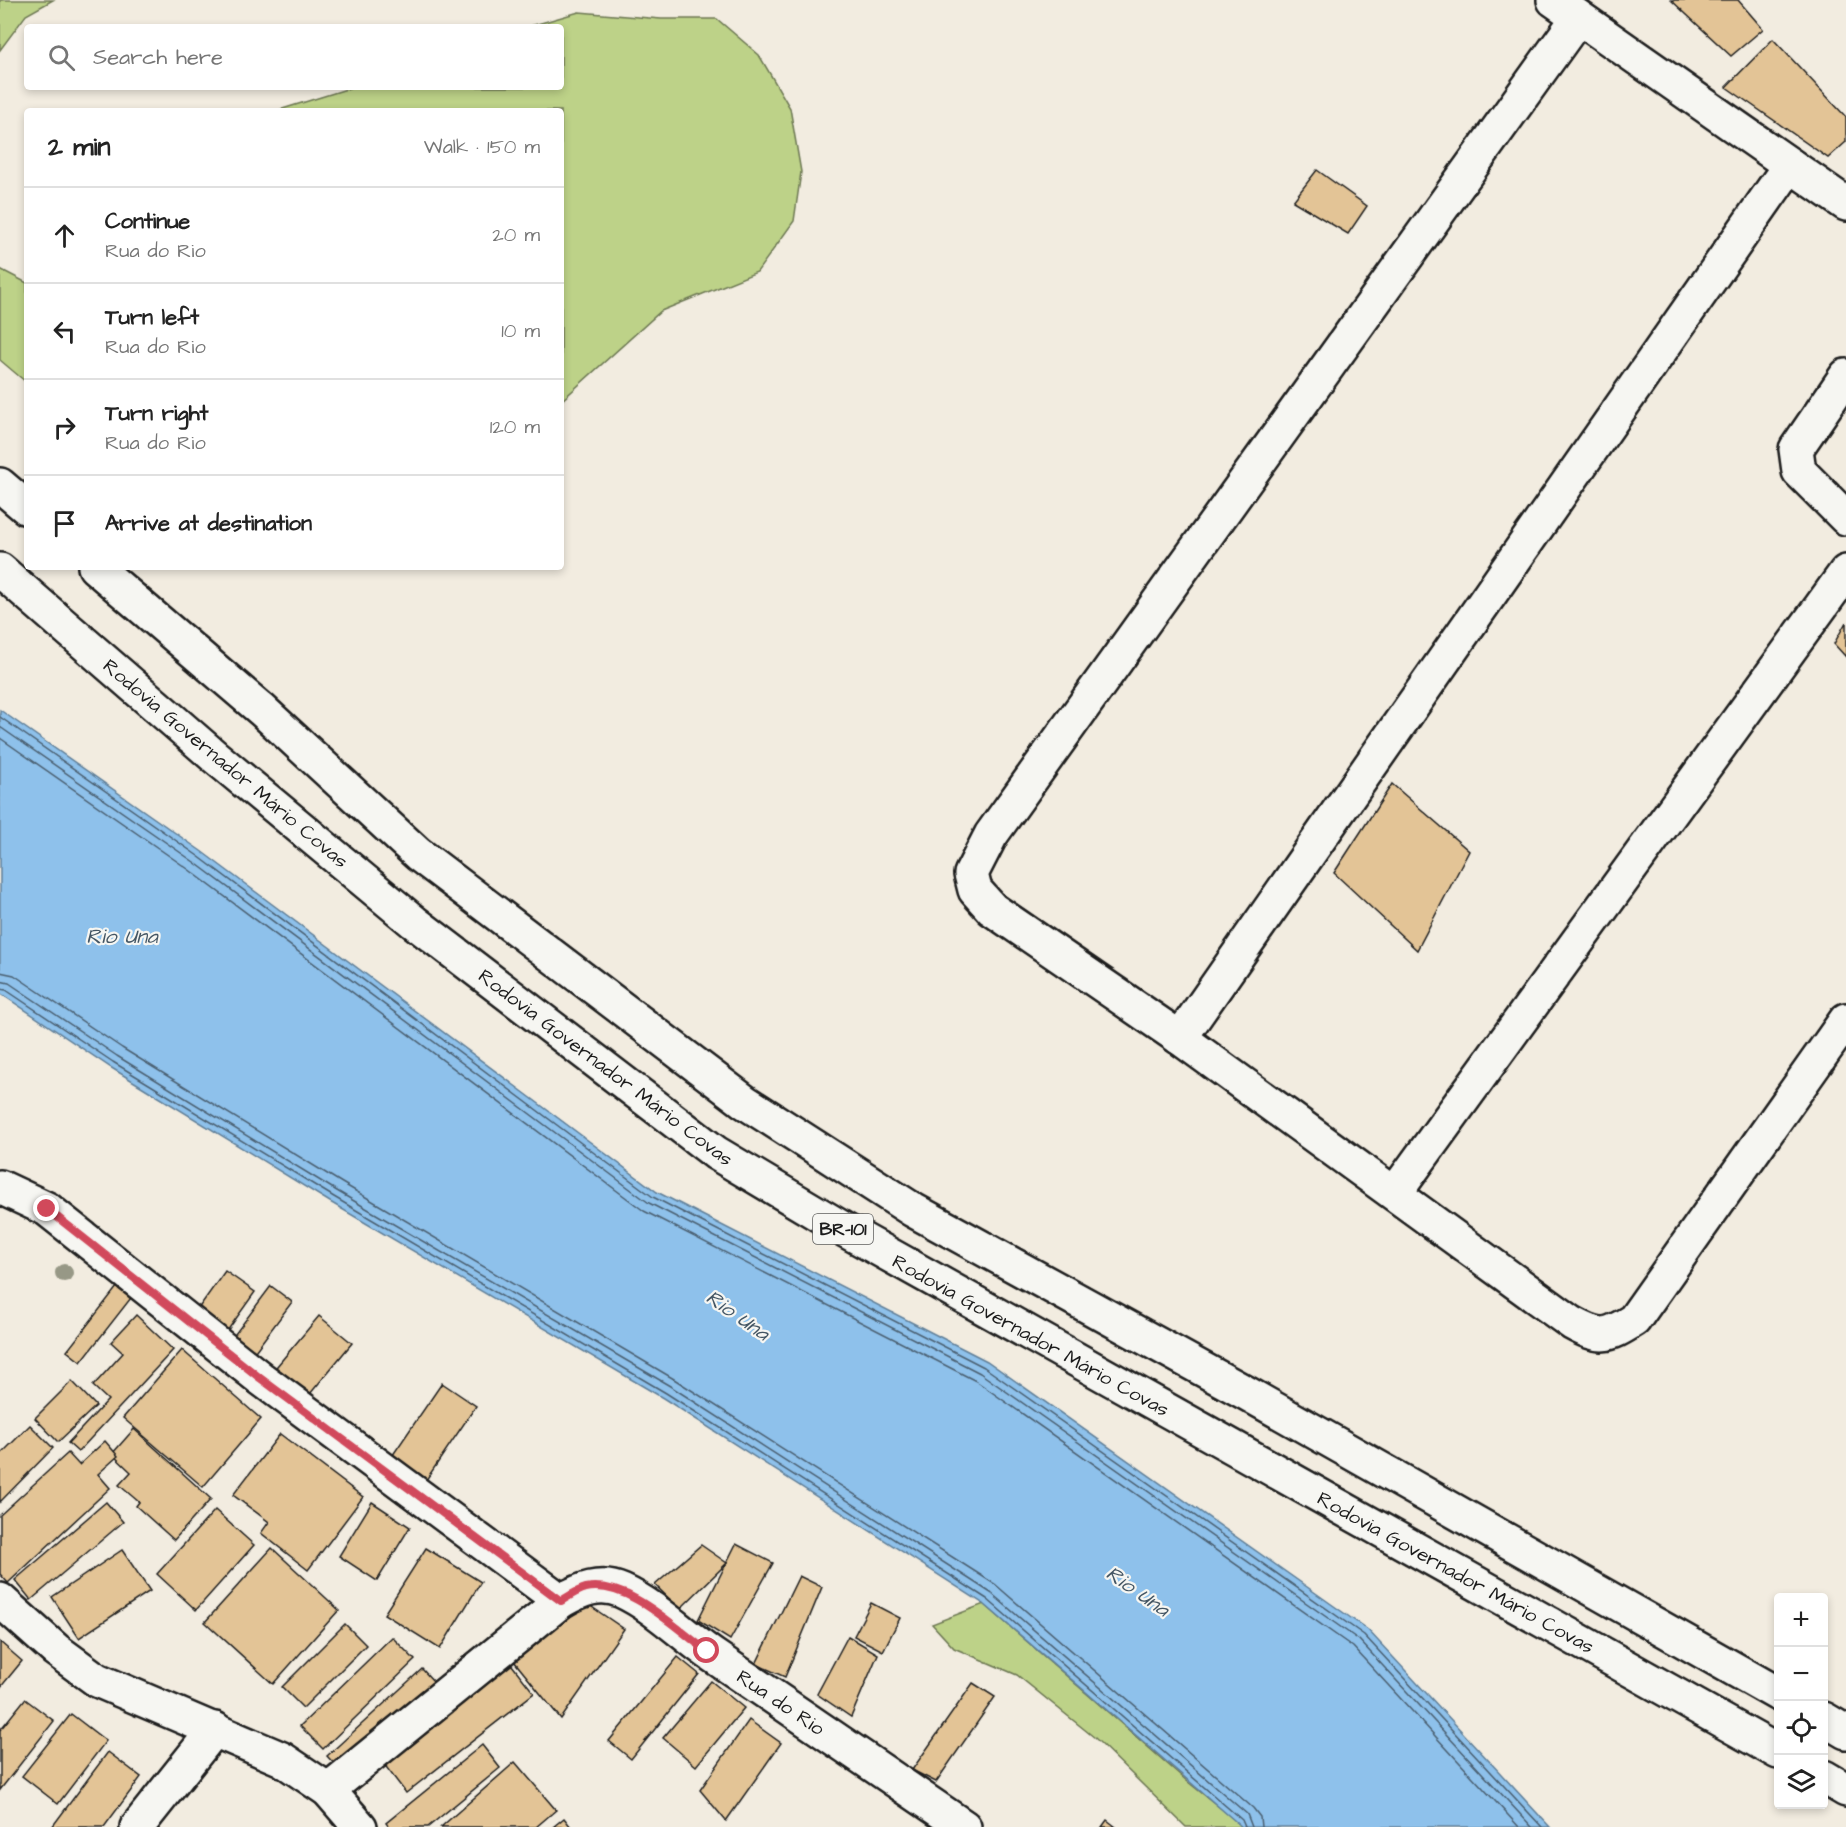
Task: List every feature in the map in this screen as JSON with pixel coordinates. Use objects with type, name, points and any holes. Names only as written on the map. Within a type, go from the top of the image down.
[{"type":"main road","points":[[1846,204],[1566,9],[991,835],[971,873],[975,890],[992,909],[1180,1038],[1572,1323],[1592,1334],[1610,1335],[1634,1320],[1846,1020]]},
{"type":"main road","points":[[1180,1038],[1790,165]]},
{"type":"main road","points":[[1846,376],[1796,449],[1799,471],[1846,518]]},
{"type":"main road","points":[[0,485],[24,505]]},
{"type":"main road","name":"Rodovia Governador Mário Covas","points":[[0,570],[214,756],[414,922],[716,1153],[865,1242],[1774,1749]]},
{"type":"main road","name":"BR-101","points":[[99,570],[262,710],[418,854],[745,1102],[913,1210],[1248,1394],[1774,1691]]},
{"type":"main road","points":[[1395,1193],[1846,572]]},
{"type":"main road","points":[[0,1187],[47,1209],[260,1378],[561,1601]]},
{"type":"main road","name":"Rua do Rio","points":[[328,1790],[561,1601],[583,1588],[601,1587],[620,1590],[964,1827]]},
{"type":"main road","points":[[0,1599],[56,1650],[97,1680],[282,1759],[328,1790],[360,1827]]},
{"type":"main road","points":[[1828,1721],[1846,1732]]},
{"type":"main road","points":[[137,1827],[215,1729]]},
{"type":"main road","points":[[1828,1779],[1846,1790]]},
{"type":"green space","points":[[0,0],[53,0],[26,15],[0,50]]},
{"type":"green space","points":[[579,12],[661,19],[717,19],[759,55],[790,108],[801,172],[794,221],[757,272],[661,311],[564,398],[564,108],[286,108],[343,90],[564,90],[564,24],[537,24]]},
{"type":"green space","points":[[0,269],[24,281],[24,380],[0,360]]},
{"type":"green space","points":[[984,1604],[1188,1782],[1244,1827],[1186,1827],[1095,1738],[1017,1675],[954,1648],[932,1624]]},
{"type":"water","name":"Rio Una","points":[[0,710],[201,851],[657,1192],[987,1361],[1368,1630],[1550,1827],[1242,1827],[984,1604],[663,1398],[330,1202],[110,1067],[0,993]]},
{"type":"building","points":[[1671,0],[1738,0],[1763,29],[1731,56]]},
{"type":"building","points":[[1773,39],[1846,117],[1846,142],[1828,158],[1726,87]]},
{"type":"building","points":[[1317,170],[1367,206],[1348,234],[1293,201]]},
{"type":"building","points":[[1846,622],[1846,657],[1834,644]]},
{"type":"building","points":[[1392,784],[1469,851],[1417,950],[1334,873]]},
{"type":"building","points":[[225,1271],[255,1292],[225,1334],[195,1313]]},
{"type":"building","points":[[271,1286],[292,1302],[250,1358],[229,1342]]},
{"type":"building","points":[[117,1287],[131,1298],[81,1362],[67,1351]]},
{"type":"building","points":[[136,1315],[173,1350],[78,1452],[68,1443],[108,1400],[93,1386],[123,1353],[111,1342]]},
{"type":"building","points":[[319,1316],[352,1343],[305,1400],[272,1372]]},
{"type":"building","points":[[182,1350],[261,1419],[203,1487],[123,1418]]},
{"type":"building","points":[[72,1381],[96,1406],[58,1442],[35,1418]]},
{"type":"building","points":[[442,1383],[476,1406],[422,1486],[388,1462]]},
{"type":"building","points":[[30,1425],[53,1448],[0,1502],[0,1455]]},
{"type":"building","points":[[134,1429],[211,1499],[174,1540],[136,1506],[139,1502],[119,1485],[131,1472],[112,1454]]},
{"type":"building","points":[[280,1434],[363,1497],[308,1570],[261,1533],[269,1522],[233,1495]]},
{"type":"building","points":[[105,1441],[118,1456],[98,1474],[110,1488],[8,1583],[0,1574],[0,1515],[68,1453],[79,1465]]},
{"type":"building","points":[[106,1502],[123,1522],[31,1600],[15,1580]]},
{"type":"building","points":[[372,1502],[410,1527],[377,1581],[339,1556]]},
{"type":"building","points":[[215,1510],[254,1545],[196,1610],[157,1574]]},
{"type":"building","points":[[736,1544],[773,1563],[730,1640],[698,1620]]},
{"type":"building","points":[[701,1545],[727,1563],[680,1609],[655,1585]]},
{"type":"building","points":[[272,1548],[339,1610],[273,1684],[205,1622]]},
{"type":"building","points":[[426,1548],[481,1582],[440,1649],[384,1614]]},
{"type":"building","points":[[122,1550],[150,1591],[79,1638],[52,1597]]},
{"type":"building","points":[[799,1576],[822,1587],[785,1677],[756,1664]]},
{"type":"building","points":[[586,1603],[624,1629],[561,1719],[514,1661]]},
{"type":"building","points":[[871,1603],[900,1618],[883,1651],[854,1636]]},
{"type":"building","points":[[345,1624],[366,1645],[303,1708],[282,1687]]},
{"type":"building","points":[[848,1636],[878,1654],[851,1717],[817,1694]]},
{"type":"building","points":[[392,1637],[415,1660],[323,1749],[300,1726]]},
{"type":"building","points":[[0,1642],[22,1661],[0,1688]]},
{"type":"building","points":[[678,1657],[699,1674],[631,1759],[609,1741]]},
{"type":"building","points":[[508,1660],[534,1693],[406,1793],[380,1759]]},
{"type":"building","points":[[422,1669],[434,1682],[339,1769],[327,1756]]},
{"type":"building","points":[[711,1681],[744,1708],[696,1766],[663,1738]]},
{"type":"building","points":[[973,1683],[995,1697],[936,1782],[912,1770]]},
{"type":"building","points":[[25,1699],[54,1721],[0,1790],[0,1730]]},
{"type":"building","points":[[71,1714],[106,1741],[58,1804],[22,1776]]},
{"type":"building","points":[[749,1720],[781,1743],[726,1821],[700,1790]]},
{"type":"building","points":[[482,1745],[500,1768],[428,1827],[389,1827],[386,1823]]},
{"type":"building","points":[[108,1752],[141,1777],[104,1827],[52,1827]]},
{"type":"building","points":[[515,1762],[556,1810],[536,1827],[441,1827]]},
{"type":"building","points":[[564,1818],[571,1827],[553,1827]]},
{"type":"building","points":[[1107,1820],[1116,1827],[1102,1827]]},
{"type":"route","points":[[47,1209],[260,1378],[561,1601],[583,1588],[601,1587],[620,1590],[707,1651]]}]
